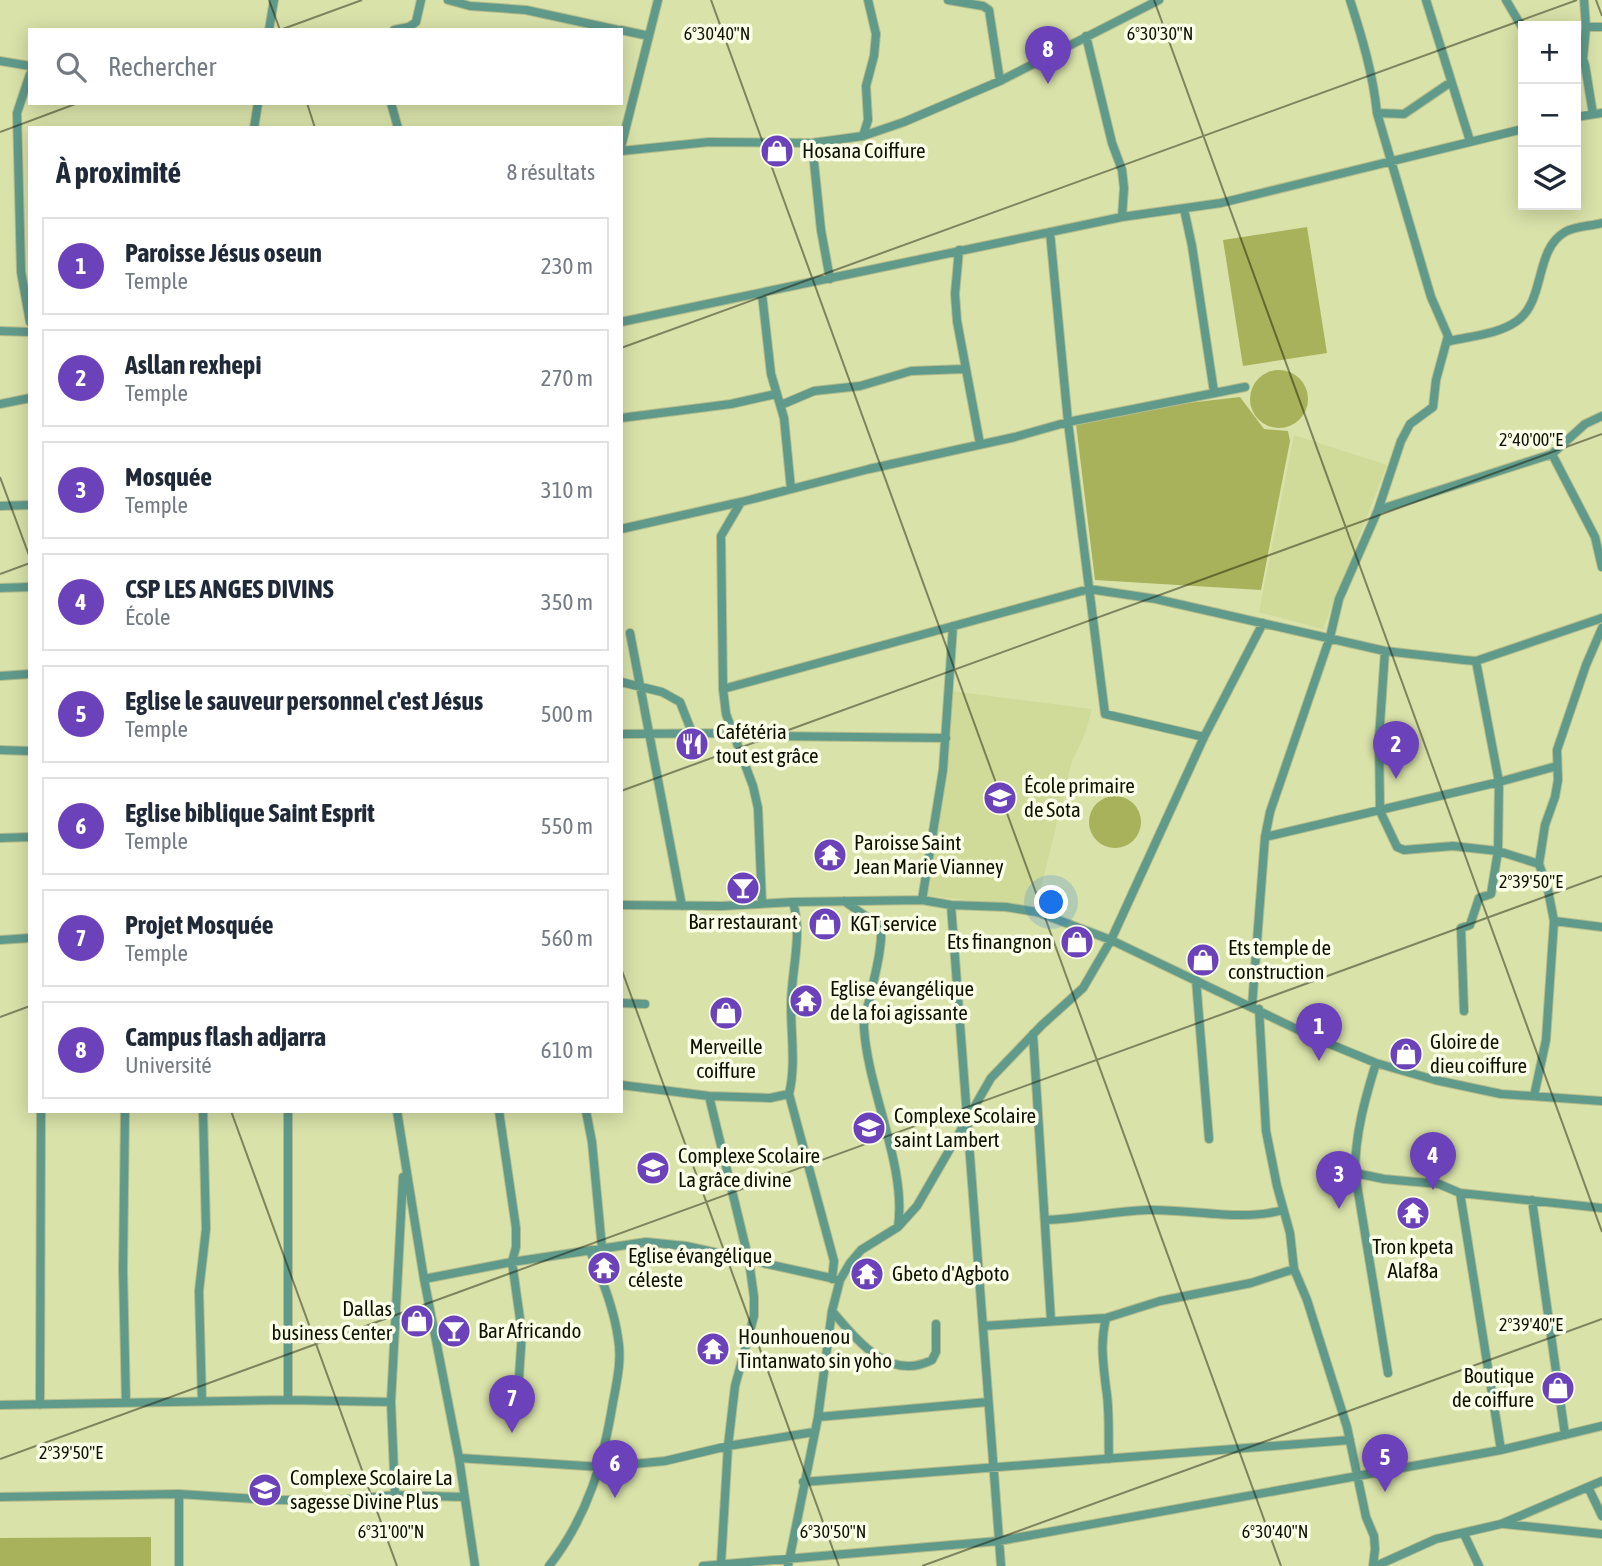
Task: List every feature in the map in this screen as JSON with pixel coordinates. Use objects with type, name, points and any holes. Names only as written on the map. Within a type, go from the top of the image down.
[{"type":"street","points":[[269,28],[274,0]]},
{"type":"street","points":[[404,28],[416,22],[421,0]]},
{"type":"street","points":[[448,0],[470,6],[526,10],[611,28]]},
{"type":"street","points":[[522,0],[526,10]]},
{"type":"street","points":[[623,141],[658,0]]},
{"type":"street","points":[[863,136],[868,120],[866,86],[874,56],[876,34],[868,0]]},
{"type":"street","points":[[948,0],[982,6],[989,10],[1000,80]]},
{"type":"street","points":[[623,149],[709,142],[812,143],[863,136],[904,122],[1000,80],[1159,0]]},
{"type":"street","points":[[1350,0],[1374,85],[1377,113],[1431,297],[1450,341],[1498,331],[1516,322],[1528,312],[1551,246],[1566,232],[1602,223]]},
{"type":"street","points":[[1426,0],[1469,141]]},
{"type":"street","points":[[1506,0],[1518,21]]},
{"type":"street","points":[[1581,48],[1586,27],[1584,0]]},
{"type":"street","points":[[1586,27],[1602,27]]},
{"type":"street","points":[[623,31],[649,36]]},
{"type":"street","points":[[1086,36],[1112,143],[1122,170],[1122,217]]},
{"type":"street","points":[[0,61],[28,66]]},
{"type":"street","points":[[1581,61],[1588,75],[1598,114]]},
{"type":"street","points":[[28,80],[17,113],[21,272],[28,311]]},
{"type":"street","points":[[1377,113],[1404,114],[1451,82]]},
{"type":"street","points":[[254,126],[258,105]]},
{"type":"street","points":[[392,105],[397,126]]},
{"type":"street","points":[[623,322],[1122,217],[1184,209],[1310,182],[1392,159],[1518,130]]},
{"type":"street","points":[[812,143],[821,230],[830,279]]},
{"type":"street","points":[[1184,209],[1214,392]]},
{"type":"street","points":[[1050,232],[1068,422],[1105,714],[1205,737]]},
{"type":"street","points":[[960,250],[956,308],[964,369],[980,444]]},
{"type":"street","points":[[762,294],[771,374],[787,436],[791,489]]},
{"type":"street","points":[[0,331],[28,332]]},
{"type":"street","points":[[1448,336],[1436,380],[1433,407],[1410,424],[1397,454],[1378,510],[1339,599],[1330,637],[1270,813],[1265,837],[1255,1007],[1266,1131],[1292,1241],[1294,1269],[1321,1342],[1350,1440],[1366,1517],[1374,1536],[1374,1566],[1436,1539],[1501,1524],[1602,1481]]},
{"type":"street","points":[[781,405],[814,391],[860,386],[911,372],[964,369]]},
{"type":"street","points":[[623,529],[1015,437],[1068,422],[1245,387]]},
{"type":"street","points":[[623,418],[731,404],[776,394]]},
{"type":"street","points":[[0,404],[28,397]]},
{"type":"street","points":[[0,399],[15,400]]},
{"type":"street","points":[[1378,510],[1552,454],[1585,424],[1602,416]]},
{"type":"street","points":[[1552,454],[1595,537],[1602,567]]},
{"type":"street","points":[[741,502],[721,536],[723,689],[726,714],[753,786],[758,808],[762,903]]},
{"type":"street","points":[[0,506],[28,505]]},
{"type":"street","points":[[0,588],[28,587]]},
{"type":"street","points":[[723,689],[1089,589],[1156,599],[1385,651],[1476,661],[1602,618]]},
{"type":"street","points":[[836,1279],[861,1250],[898,1227],[917,1206],[991,1078],[1083,988],[1111,940],[1205,737],[1262,623]]},
{"type":"street","points":[[922,900],[943,770],[953,626]]},
{"type":"street","points":[[1534,1096],[1546,1040],[1554,920],[1539,864],[1545,825],[1556,797],[1557,750],[1602,628]]},
{"type":"street","points":[[630,633],[638,688],[682,906]]},
{"type":"street","points":[[1385,651],[1379,738],[1380,811],[1397,847],[1404,850],[1453,846],[1498,851],[1539,864]]},
{"type":"street","points":[[1464,1012],[1461,928],[1470,925],[1479,898],[1491,894],[1498,851],[1499,782],[1476,661]]},
{"type":"street","points":[[0,676],[28,674]]},
{"type":"street","points":[[623,683],[662,692],[680,702],[693,735]]},
{"type":"street","points":[[623,734],[732,733],[767,736],[946,738]]},
{"type":"street","points":[[0,750],[28,751]]},
{"type":"street","points":[[1265,837],[1557,766]]},
{"type":"street","points":[[0,838],[28,837]]},
{"type":"street","points":[[623,905],[722,906],[922,900],[1037,912],[1111,940],[1313,1037],[1376,1063],[1476,1090],[1602,1101]]},
{"type":"street","points":[[844,901],[881,923],[882,933],[864,1024],[873,1082],[896,1174],[898,1227]]},
{"type":"street","points":[[789,1563],[818,1417],[836,1279],[834,1261],[789,1094],[793,1080],[791,1006],[798,927],[793,902]]},
{"type":"street","points":[[951,905],[1001,1566]]},
{"type":"street","points":[[1554,920],[1602,927]]},
{"type":"street","points":[[0,940],[28,938]]},
{"type":"street","points":[[1196,980],[1209,1139]]},
{"type":"street","points":[[623,1003],[645,1004]]},
{"type":"street","points":[[1033,1034],[1051,1321]]},
{"type":"street","points":[[1376,1063],[1360,1121],[1355,1148],[1355,1173],[1388,1373]]},
{"type":"street","points":[[623,1085],[709,1096],[770,1098],[789,1094]]},
{"type":"street","points":[[709,1096],[749,1261],[754,1297],[754,1316],[735,1386],[728,1446],[721,1564]]},
{"type":"street","points":[[40,1405],[41,1113]]},
{"type":"street","points":[[125,1113],[123,1270],[126,1403]]},
{"type":"street","points":[[202,1401],[199,1291],[206,1229],[203,1113]]},
{"type":"street","points":[[288,1113],[288,1400]]},
{"type":"street","points":[[397,1113],[475,1566]]},
{"type":"street","points":[[499,1113],[516,1228],[516,1247],[512,1262],[522,1333],[517,1407]]},
{"type":"street","points":[[586,1113],[592,1142],[602,1248]]},
{"type":"street","points":[[395,1495],[391,1402],[404,1163]]},
{"type":"street","points":[[1355,1173],[1384,1180],[1439,1185],[1460,1194],[1602,1208]]},
{"type":"street","points":[[1460,1194],[1501,1450]]},
{"type":"street","points":[[1532,1200],[1565,1435]]},
{"type":"street","points":[[1045,1220],[1149,1210],[1264,1216],[1283,1210]]},
{"type":"street","points":[[424,1279],[512,1262],[659,1242],[836,1279]]},
{"type":"street","points":[[550,1566],[585,1507],[601,1468],[619,1367],[618,1338],[599,1271],[590,1251]]},
{"type":"street","points":[[983,1326],[1106,1318],[1160,1301],[1251,1283],[1294,1269]]},
{"type":"street","points":[[832,1311],[849,1332],[879,1359],[893,1365],[911,1366],[932,1360],[936,1352],[936,1324]]},
{"type":"street","points":[[1106,1318],[1101,1338],[1101,1356],[1107,1389],[1109,1459]]},
{"type":"street","points":[[0,1405],[288,1400],[391,1402]]},
{"type":"street","points":[[818,1417],[988,1402]]},
{"type":"street","points":[[703,1566],[789,1563],[999,1541],[1501,1450],[1602,1426]]},
{"type":"street","points":[[458,1458],[601,1468],[666,1461],[728,1446],[814,1432]]},
{"type":"street","points":[[803,1482],[1350,1440]]},
{"type":"street","points":[[1588,1487],[1602,1516]]},
{"type":"street","points":[[0,1497],[179,1494],[270,1500],[340,1500],[395,1495],[464,1497]]},
{"type":"street","points":[[179,1494],[179,1566]]},
{"type":"street","points":[[1501,1524],[1602,1534]]},
{"type":"street","points":[[1464,1534],[1479,1566]]},
{"type":"shaded area","points":[[1307,227],[1327,353],[1243,366],[1223,240]]},
{"type":"shaded area","points":[[1273,370],[1285,370],[1300,378],[1308,393],[1308,405],[1300,420],[1285,428],[1273,428],[1258,420],[1250,405],[1250,393],[1258,378]]},
{"type":"shaded area","points":[[1240,397],[1264,429],[1288,431],[1290,441],[1261,590],[1095,580],[1075,416]]},
{"type":"shaded area","points":[[1294,435],[1387,465],[1323,629],[1259,612]]},
{"type":"shaded area","name":"École primaire de Sota","points":[[951,691],[1092,709],[1085,734],[1072,761],[1036,908],[923,895]]},
{"type":"shaded area","points":[[1115,796],[1125,798],[1133,804],[1139,812],[1139,832],[1133,840],[1125,846],[1115,848],[1105,846],[1097,840],[1091,832],[1089,822],[1091,812],[1097,804],[1105,798]]},
{"type":"shaded area","points":[[151,1537],[151,1566],[0,1566],[0,1538]]},
{"type":"place","name":"Campus flash adjarra","points":[[1048,84]]},
{"type":"place","name":"Hosana Coiffure","points":[[777,151]]},
{"type":"place","name":"Cafétéria tout est grâce","points":[[692,744]]},
{"type":"place","name":"Asllan rexhepi","points":[[1396,779]]},
{"type":"place","name":"École primaire de Sota","points":[[1000,798]]},
{"type":"place","name":"Paroisse Saint Jean Marie Vianney","points":[[830,855]]},
{"type":"place","name":"Bar restaurant","points":[[743,888]]},
{"type":"place","name":"KGT service","points":[[825,924]]},
{"type":"place","name":"Ets finangnon","points":[[1077,942]]},
{"type":"place","name":"Ets temple de construction","points":[[1203,960]]},
{"type":"place","name":"Eglise évangélique de la foi agissante","points":[[806,1001]]},
{"type":"place","name":"Merveille coiffure","points":[[726,1013]]},
{"type":"place","name":"Gloire de dieu coiffure","points":[[1406,1054]]},
{"type":"place","name":"Paroisse Jésus oseun","points":[[1319,1061]]},
{"type":"place","name":"Complexe Scolaire saint Lambert","points":[[869,1128]]},
{"type":"place","name":"Complexe Scolaire La grâce divine","points":[[653,1168]]},
{"type":"place","name":"CSP LES ANGES DIVINS","points":[[1433,1190]]},
{"type":"place","name":"Mosquée","points":[[1339,1209]]},
{"type":"place","name":"Tron kpeta Alaf8a","points":[[1413,1213]]},
{"type":"place","name":"Eglise évangélique céleste","points":[[604,1268]]},
{"type":"place","name":"Gbeto d'Agboto","points":[[867,1274]]},
{"type":"place","name":"Dallas business Center","points":[[417,1321]]},
{"type":"place","name":"Bar Africando","points":[[454,1331]]},
{"type":"place","name":"Hounhouenou Tintanwato sin yoho","points":[[713,1349]]},
{"type":"place","name":"Boutique de coiffure","points":[[1558,1388]]},
{"type":"place","name":"Projet Mosquée","points":[[512,1433]]},
{"type":"place","name":"Complexe Scolaire La sagesse Divine Plus","points":[[265,1490]]},
{"type":"place","name":"Eglise le sauveur personnel c'est Jésus","points":[[1385,1492]]},
{"type":"place","name":"Eglise biblique Saint Esprit","points":[[615,1498]]}]
